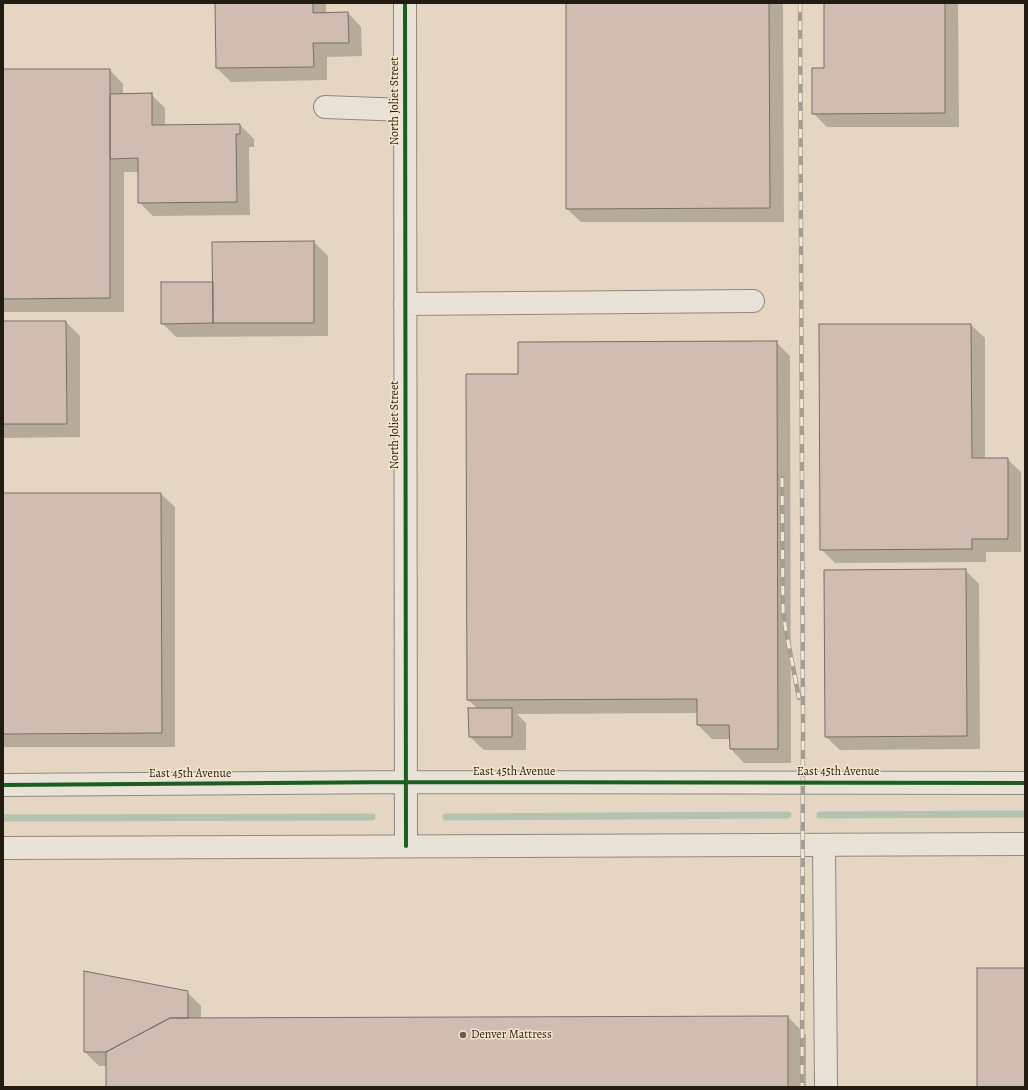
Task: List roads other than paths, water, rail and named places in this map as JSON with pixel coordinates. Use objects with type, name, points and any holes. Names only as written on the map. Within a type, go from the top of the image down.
[{"type":"street","name":"North Joliet Street","points":[[405,3],[406,846]]},
{"type":"street","points":[[325,107],[405,110]]},
{"type":"street","points":[[405,304],[753,301]]},
{"type":"street","name":"East 45th Avenue","points":[[3,785],[406,782],[1025,783]]},
{"type":"street","points":[[3,848],[1025,844]]},
{"type":"street","points":[[824,845],[826,1087]]},
{"type":"waterway","points":[[820,815],[1025,814]]},
{"type":"waterway","points":[[446,817],[788,815]]},
{"type":"waterway","points":[[3,818],[372,817]]},
{"type":"railway","points":[[800,3],[803,727],[802,1087]]},
{"type":"railway","points":[[782,478],[783,611],[799,698]]},
{"type":"place","name":"Denver Mattress","points":[[463,1035]]}]
